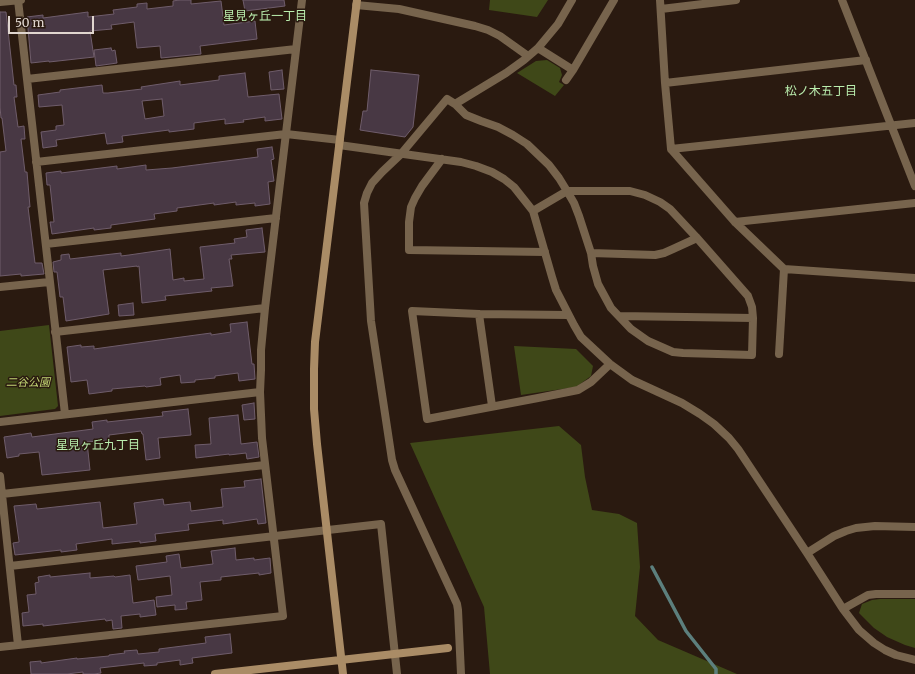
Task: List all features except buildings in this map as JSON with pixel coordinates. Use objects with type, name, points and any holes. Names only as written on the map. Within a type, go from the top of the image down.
[{"type":"street","points":[[18,0],[65,414]]},
{"type":"street","points":[[0,2],[21,0]]},
{"type":"street","points":[[0,647],[282,616],[262,438],[260,392],[261,350],[302,0]]},
{"type":"street","points":[[455,104],[506,73],[538,48],[558,24],[572,0]]},
{"type":"street","points":[[566,80],[614,0]]},
{"type":"street","points":[[736,0],[660,4],[671,150],[735,222],[784,270],[915,278]]},
{"type":"street","points":[[842,0],[915,186]]},
{"type":"street","points":[[343,674],[314,409],[314,369],[315,342],[356,3],[399,9],[488,30],[528,56]]},
{"type":"street","points":[[538,48],[573,70]]},
{"type":"street","points":[[27,79],[296,49]]},
{"type":"street","points":[[665,83],[866,60]]},
{"type":"street","points":[[461,674],[457,604],[395,470],[392,460],[371,321],[364,203],[372,183],[401,154],[447,99],[455,104],[466,115],[498,127],[527,144],[549,165],[567,190],[574,203],[591,253],[598,284],[611,308],[631,329],[648,341],[673,352],[752,355],[753,318],[752,308],[748,296],[697,238],[670,210],[660,202],[646,195],[630,191],[567,190],[533,211]]},
{"type":"street","points":[[671,150],[915,123]]},
{"type":"street","points":[[36,162],[286,134],[340,142],[401,154],[442,158],[476,166],[492,172],[514,187],[533,211],[556,290],[581,337],[610,364],[632,380],[682,403],[714,424],[729,438],[738,449],[843,609],[859,630],[885,650],[896,655],[915,660]]},
{"type":"street","points":[[442,158],[418,192],[411,207],[409,222],[409,250],[545,252]]},
{"type":"street","points":[[735,222],[915,202]]},
{"type":"street","points":[[46,244],[276,218]]},
{"type":"street","points":[[591,253],[664,253],[697,238]]},
{"type":"street","points":[[779,354],[784,270]]},
{"type":"street","points":[[0,287],[49,282]]},
{"type":"street","points":[[55,332],[265,308]]},
{"type":"street","points":[[568,315],[412,312],[428,419],[578,390],[591,382],[610,364]]},
{"type":"street","points":[[479,314],[492,406]]},
{"type":"street","points":[[619,316],[753,318]]},
{"type":"street","points":[[0,422],[260,392]]},
{"type":"street","points":[[2,494],[266,465]]},
{"type":"street","points":[[0,476],[18,645]]},
{"type":"street","points":[[10,566],[381,524],[396,674]]},
{"type":"street","points":[[807,553],[834,536],[856,528],[875,526],[915,527]]},
{"type":"street","points":[[843,609],[868,595],[915,594]]},
{"type":"street","points":[[215,674],[448,648]]},
{"type":"green space","points":[[490,0],[548,0],[537,17],[489,10]]},
{"type":"green space","points":[[547,60],[560,68],[562,75],[559,82],[564,85],[555,96],[517,73],[536,61]]},
{"type":"green space","name":"二谷公園","points":[[49,325],[58,406],[55,409],[0,416],[0,331]]},
{"type":"green space","points":[[514,346],[576,349],[593,366],[591,376],[576,387],[521,395]]},
{"type":"green space","points":[[559,426],[581,445],[585,477],[592,510],[619,514],[637,523],[640,567],[635,616],[658,640],[737,674],[490,674],[484,607],[410,443]]},
{"type":"green space","points":[[880,599],[915,599],[915,648],[887,637],[874,628],[859,613],[862,604]]},
{"type":"waterway","points":[[652,567],[686,631],[716,669],[716,674]]},
{"type":"district","name":"星見ヶ丘一丁目","points":[[265,17]]},
{"type":"district","name":"松ノ木五丁目","points":[[821,92]]},
{"type":"district","name":"星見ヶ丘九丁目","points":[[98,446]]}]
